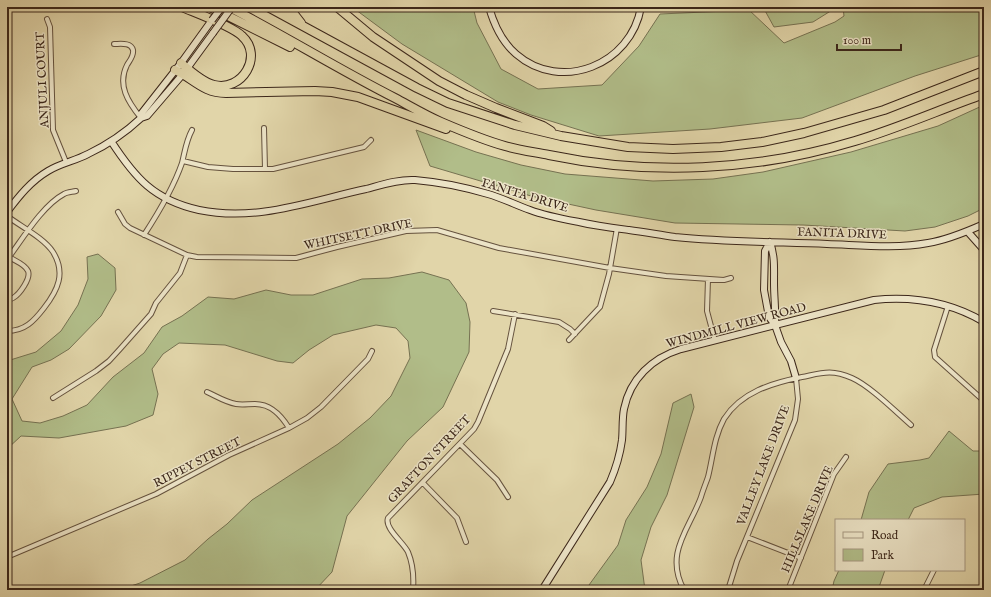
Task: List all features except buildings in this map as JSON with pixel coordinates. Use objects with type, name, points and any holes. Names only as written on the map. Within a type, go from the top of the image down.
[{"type":"highway","points":[[175,70],[184,68],[210,84],[227,86],[235,83],[245,75],[250,65],[251,54],[247,42],[239,33],[182,7]]},
{"type":"highway","points":[[210,7],[292,49],[335,67]]},
{"type":"highway","points":[[229,7],[335,67],[439,121],[489,141]]},
{"type":"highway","points":[[268,7],[416,88],[448,103],[515,125],[561,136],[628,147],[673,149],[721,147],[762,142],[804,133],[884,110],[984,71]]},
{"type":"highway","points":[[284,7],[294,14],[303,26]]},
{"type":"highway","points":[[337,7],[372,37],[439,81],[496,108],[543,126],[561,136]]},
{"type":"highway","points":[[184,68],[204,89],[217,93],[332,92],[358,97],[444,129],[508,147],[571,160],[622,166],[678,168],[721,166],[765,161],[821,150],[856,141],[984,94]]},
{"type":"main road","points":[[184,68],[206,28],[222,7]]},
{"type":"main road","points":[[7,212],[31,183],[48,171],[66,162],[87,155],[111,142],[141,118],[147,116],[232,7]]},
{"type":"main road","points":[[488,7],[494,24],[501,37],[516,54],[540,68],[564,72],[584,70],[611,58],[629,39],[636,25],[641,7]]},
{"type":"main road","points":[[141,118],[141,114],[175,70]]},
{"type":"main road","name":"FANITA DRIVE","points":[[111,142],[141,181],[159,195],[184,206],[209,212],[242,215],[258,213],[306,204],[390,183],[412,180],[444,183],[489,194],[531,211],[582,223],[675,237],[890,246],[919,245],[968,232],[984,224]]},
{"type":"main road","points":[[968,232],[984,250]]},
{"type":"main road","name":"VALLEY LAKE DRIVE","points":[[770,242],[765,251],[764,290],[769,317],[775,325],[780,342],[791,361],[796,378]]},
{"type":"main road","name":"VALLEY LAKE DRIVE","points":[[770,242],[774,254],[775,325]]},
{"type":"main road","name":"WINDMILL VIEW ROAD","points":[[542,590],[613,474],[621,445],[625,404],[630,392],[637,380],[650,365],[668,354],[775,325],[880,299],[896,298],[917,300],[948,306],[965,312],[984,322]]},
{"type":"street","name":"ANJULI COURT","points":[[47,19],[50,28],[53,130],[66,162]]},
{"type":"street","points":[[114,44],[125,44],[130,46],[133,50],[132,57],[124,74],[124,88],[128,101],[141,118]]},
{"type":"street","points":[[264,128],[265,169]]},
{"type":"street","points":[[144,235],[167,199],[182,161],[187,139],[192,130]]},
{"type":"street","points":[[182,161],[208,167],[273,169],[364,146],[371,140]]},
{"type":"street","points":[[7,300],[13,298],[28,281],[29,277],[28,271],[25,267],[8,259],[49,205],[64,194],[76,191]]},
{"type":"street","name":"WHITSETT DRIVE","points":[[118,212],[125,224],[130,228],[187,255],[197,257],[296,258],[406,231],[437,230],[498,248],[610,268],[666,276],[724,280],[732,278]]},
{"type":"street","points":[[7,216],[29,231],[54,252],[59,270],[58,285],[54,294],[36,319],[27,326],[18,330],[7,331]]},
{"type":"street","points":[[569,340],[600,307],[603,300],[617,228]]},
{"type":"street","points":[[52,398],[96,371],[109,361],[151,314],[156,303],[180,273],[187,255]]},
{"type":"street","points":[[708,279],[707,311],[714,341]]},
{"type":"street","points":[[948,306],[934,350],[935,357],[984,402]]},
{"type":"street","points":[[493,311],[559,322],[570,328],[575,334]]},
{"type":"street","name":"GRAFTON STREET","points":[[413,590],[413,571],[409,554],[403,544],[388,527],[388,518],[460,444],[478,422],[508,349],[515,314]]},
{"type":"street","name":"RIPPEY STREET","points":[[7,557],[156,494],[230,455],[289,428],[307,418],[322,407],[368,359],[372,351]]},
{"type":"street","points":[[684,590],[677,570],[677,552],[699,502],[708,477],[716,438],[721,424],[733,407],[749,394],[796,378],[824,372],[838,373],[851,377],[863,384],[911,425]]},
{"type":"street","name":"VALLEY LAKE DRIVE","points":[[728,590],[734,568],[795,420],[798,399],[796,378]]},
{"type":"street","points":[[207,392],[234,404],[257,404],[268,407],[280,415],[289,428]]},
{"type":"street","points":[[460,444],[497,480],[508,497]]},
{"type":"street","name":"HILLSLAKE DRIVE","points":[[788,590],[834,474],[846,457]]},
{"type":"street","points":[[423,483],[457,518],[466,542]]},
{"type":"street","points":[[746,538],[800,558]]},
{"type":"street","points":[[924,590],[934,571]]},
{"type":"green space","points":[[352,7],[473,7],[477,23],[501,69],[538,89],[602,85],[639,46],[660,14],[749,10],[784,43],[835,22],[844,16],[843,7],[984,7],[984,54],[915,76],[802,118],[710,129],[599,136],[531,115],[498,102],[402,44]]},
{"type":"green space","points":[[763,7],[837,7],[813,22],[774,27]]},
{"type":"green space","points":[[984,105],[984,208],[968,216],[935,227],[905,231],[803,225],[675,223],[596,210],[531,196],[430,166],[416,130],[476,152],[521,165],[565,174],[653,181],[713,179],[763,172],[851,152],[938,126]]},
{"type":"green space","points":[[98,254],[115,268],[116,290],[101,316],[69,349],[51,360],[32,367],[12,399],[22,421],[40,423],[63,416],[87,405],[113,377],[144,353],[162,327],[182,316],[208,297],[234,299],[266,290],[291,295],[313,295],[362,279],[389,278],[422,272],[449,280],[466,303],[470,322],[469,352],[443,407],[407,441],[347,516],[332,572],[315,590],[119,590],[140,583],[185,560],[227,524],[252,500],[338,444],[370,418],[391,396],[410,358],[408,341],[396,328],[376,325],[333,335],[309,350],[293,363],[277,361],[225,345],[179,343],[163,354],[152,369],[158,394],[153,415],[126,426],[59,438],[21,436],[7,449],[7,361],[36,352],[61,331],[78,305],[88,279],[87,257]]},
{"type":"green space","points":[[691,394],[694,407],[667,495],[651,527],[641,560],[645,590],[588,590],[589,585],[618,545],[626,520],[647,487],[661,454],[673,403]]},
{"type":"green space","points":[[949,431],[973,451],[984,451],[984,494],[942,497],[914,508],[908,519],[861,519],[869,492],[888,464],[929,458]]},
{"type":"green space","points":[[839,571],[885,571],[878,590],[832,590]]}]
